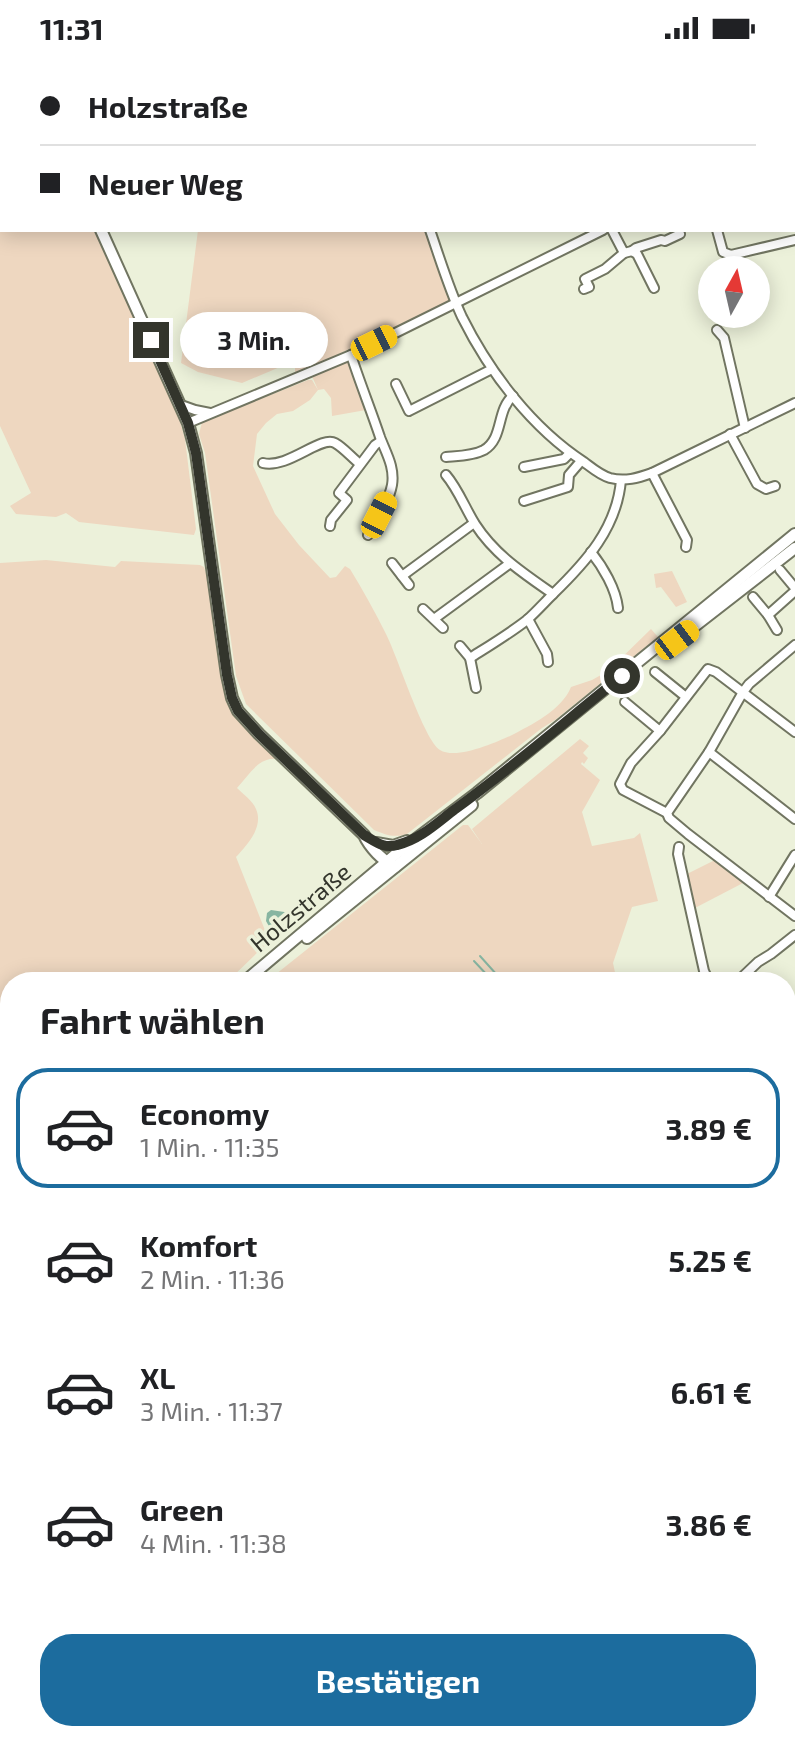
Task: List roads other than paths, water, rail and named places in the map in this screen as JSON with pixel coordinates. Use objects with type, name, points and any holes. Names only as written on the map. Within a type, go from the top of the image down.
[{"type":"main road","points":[[102,232],[188,423],[196,453],[232,698],[238,711],[259,734],[391,863]]},
{"type":"main road","name":"Holzstraße","points":[[265,972],[356,898],[420,835],[477,793],[795,534]]},
{"type":"main road","name":"Holzstraße","points":[[256,972],[372,876],[795,548]]},
{"type":"main road","points":[[375,846],[393,846],[420,835]]},
{"type":"main road","points":[[372,876],[375,846]]},
{"type":"street","points":[[431,232],[457,303],[492,369],[543,429],[602,475],[621,480],[636,479],[795,403]]},
{"type":"street","points":[[188,423],[351,355],[599,232]]},
{"type":"street","points":[[613,232],[628,252],[637,254],[654,288]]},
{"type":"street","points":[[717,232],[726,254],[795,241]]},
{"type":"street","points":[[584,289],[589,287],[585,279],[628,252],[680,234]]},
{"type":"street","points":[[717,330],[724,338],[745,428]]},
{"type":"street","points":[[351,355],[390,459],[392,484],[389,495],[368,535]]},
{"type":"street","points":[[396,384],[409,411],[492,369]]},
{"type":"street","points":[[446,457],[486,449],[498,432],[507,401],[513,396]]},
{"type":"street","points":[[181,405],[211,413]]},
{"type":"street","points":[[730,434],[757,484],[766,489],[775,486]]},
{"type":"street","points":[[263,463],[272,465],[330,441],[360,464]]},
{"type":"street","points":[[330,526],[331,520],[347,500],[339,493],[381,441]]},
{"type":"street","points":[[524,467],[564,459],[570,453]]},
{"type":"street","points":[[524,501],[568,487],[569,475],[581,461]]},
{"type":"street","points":[[652,473],[687,540],[686,547]]},
{"type":"street","points":[[446,475],[489,544],[509,564],[553,594]]},
{"type":"street","points":[[470,658],[528,619],[571,576],[605,533],[615,511],[621,480]]},
{"type":"street","points":[[402,576],[474,523]]},
{"type":"street","points":[[591,552],[617,598],[618,608]]},
{"type":"street","points":[[392,563],[409,585]]},
{"type":"street","points":[[434,619],[509,564]]},
{"type":"street","points":[[768,615],[795,590],[780,570]]},
{"type":"street","points":[[753,597],[777,630]]},
{"type":"street","points":[[423,609],[443,628]]},
{"type":"street","points":[[528,619],[547,654],[548,662]]},
{"type":"street","points":[[670,817],[743,692],[795,645]]},
{"type":"street","points":[[460,646],[470,658],[476,688]]},
{"type":"street","points":[[795,732],[708,669],[631,763],[620,781],[623,790],[670,817],[795,916]]},
{"type":"street","points":[[655,672],[686,697]]},
{"type":"street","points":[[625,702],[660,731]]},
{"type":"street","points":[[709,752],[795,819]]},
{"type":"street","points":[[679,847],[680,865],[704,972]]},
{"type":"street","points":[[769,897],[795,855]]},
{"type":"street","points":[[748,972],[795,935]]},
{"type":"waterway","points":[[480,956],[494,972]]},
{"type":"waterway","points":[[474,961],[484,972]]}]
